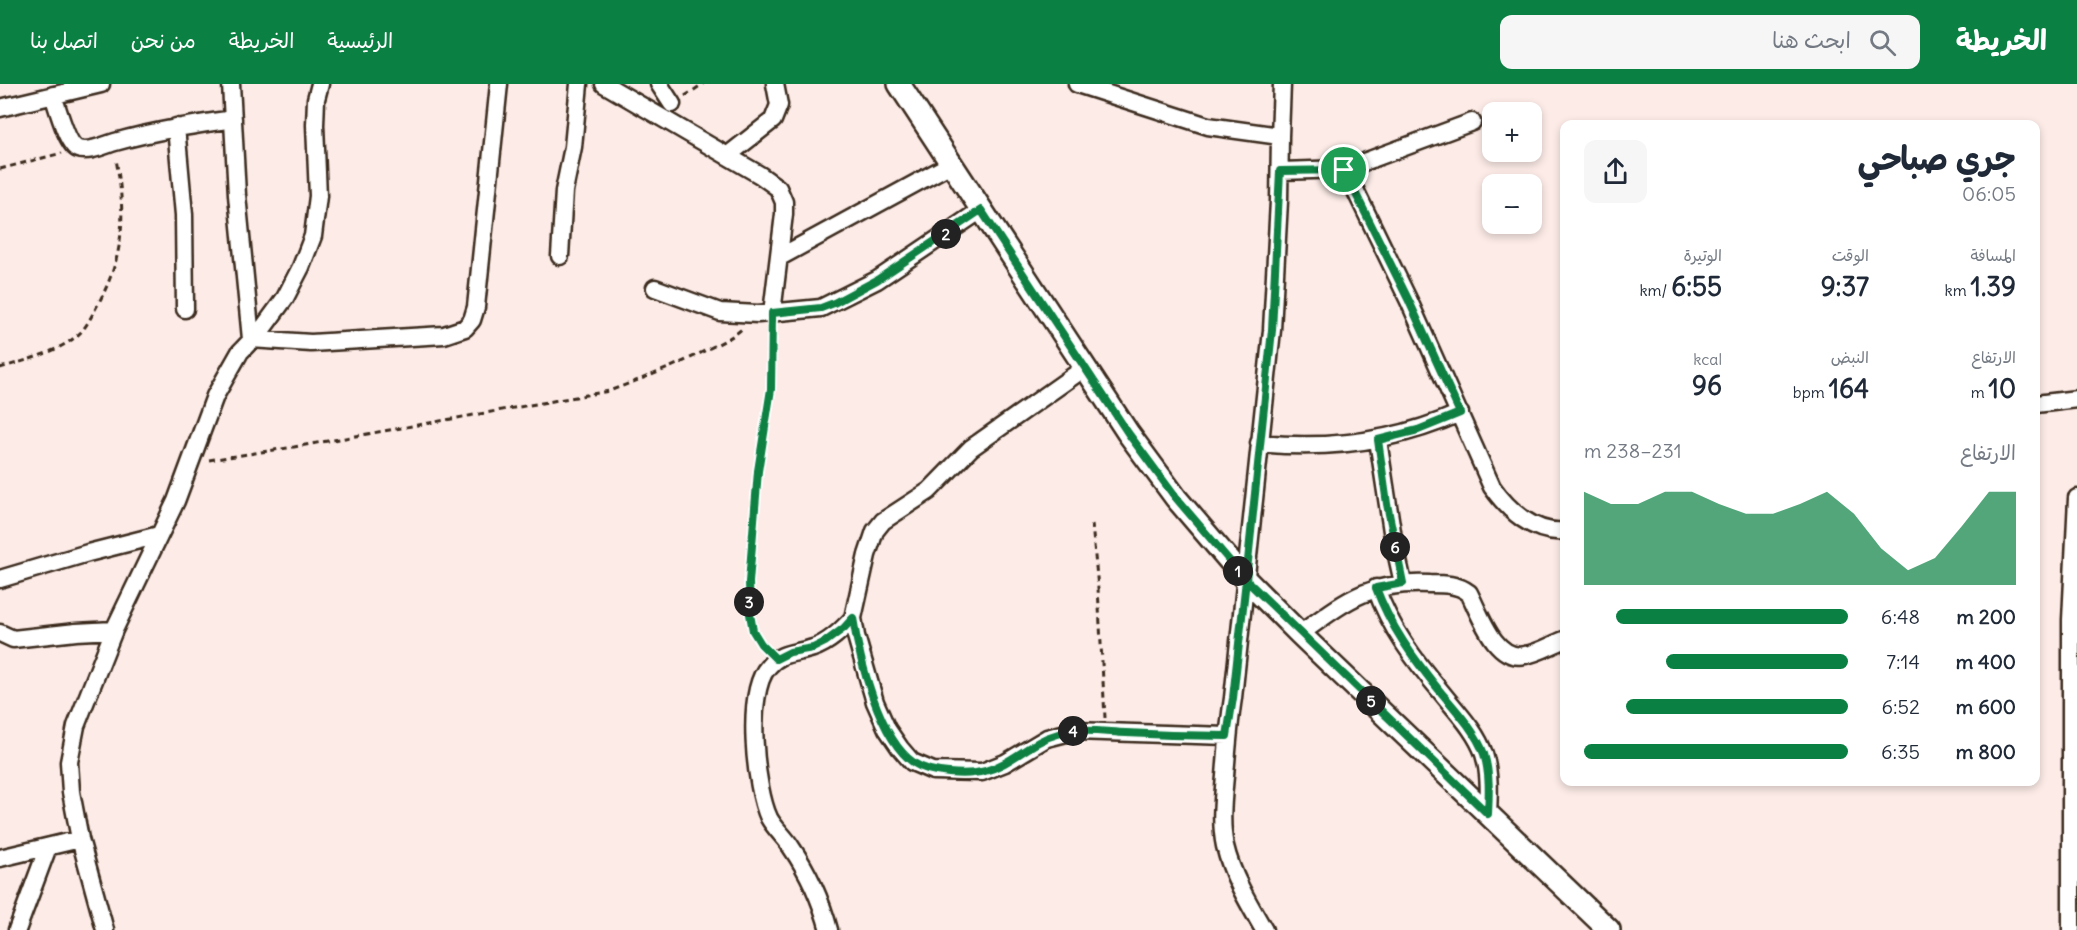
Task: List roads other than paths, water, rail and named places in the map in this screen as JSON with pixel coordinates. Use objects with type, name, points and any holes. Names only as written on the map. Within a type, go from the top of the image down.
[{"type":"street","points":[[0,108],[101,84]]},
{"type":"street","points":[[231,84],[237,195],[251,339]]},
{"type":"street","points":[[105,930],[80,839],[71,792],[69,762],[76,726],[114,630],[176,501],[215,396],[240,352],[285,298],[301,267],[313,236],[318,196],[316,99],[320,84]]},
{"type":"street","points":[[251,339],[312,343],[444,335],[465,328],[472,320],[476,307],[500,84]]},
{"type":"street","points":[[560,256],[564,191],[573,147],[579,84]]},
{"type":"street","points":[[604,84],[681,127],[778,188],[784,214],[780,257],[765,313]]},
{"type":"street","points":[[659,84],[672,104]]},
{"type":"street","points":[[727,156],[773,120],[778,105],[776,84]]},
{"type":"street","points":[[899,84],[1128,433],[1176,498],[1246,580],[1300,634],[1609,930]]},
{"type":"street","points":[[1077,84],[1208,126],[1245,133],[1280,136]]},
{"type":"street","points":[[1264,930],[1235,876],[1222,835],[1222,806],[1227,736],[1272,330],[1282,84]]},
{"type":"street","points":[[53,95],[68,135],[78,149],[85,150],[176,127],[233,118]]},
{"type":"street","points":[[1280,171],[1344,170],[1472,122]]},
{"type":"street","points":[[176,127],[184,215],[185,309]]},
{"type":"street","points":[[780,257],[951,164]]},
{"type":"street","points":[[1344,170],[1409,301],[1492,487],[1504,504],[1520,518],[1535,525],[1560,531]]},
{"type":"street","points":[[656,288],[720,312],[765,313],[821,308],[877,280],[981,210]]},
{"type":"street","points":[[1086,367],[971,448],[929,491],[883,521],[875,531],[870,542],[853,618],[875,702],[887,729],[900,748],[912,762],[933,771],[982,772],[1005,763],[1037,743],[1057,734],[1074,731],[1227,736]]},
{"type":"street","points":[[2040,404],[2077,399]]},
{"type":"street","points":[[1259,443],[1296,445],[1378,440],[1418,430],[1460,413]]},
{"type":"street","points":[[1378,440],[1387,504],[1403,583]]},
{"type":"street","points":[[2071,930],[2077,498]]},
{"type":"street","points":[[0,579],[88,552],[159,535]]},
{"type":"street","points":[[1300,634],[1350,599],[1376,588],[1403,583],[1437,584],[1463,588],[1469,594],[1493,641],[1503,651],[1514,656],[1523,656],[1560,642]]},
{"type":"street","points":[[1376,588],[1392,624],[1415,661],[1478,741],[1485,757],[1489,789],[1488,814]]},
{"type":"street","points":[[829,930],[814,885],[798,856],[769,817],[762,789],[754,734],[753,708],[762,675],[776,659],[790,652],[813,648],[825,642],[853,618]]},
{"type":"street","points":[[0,633],[13,639],[114,630]]},
{"type":"street","points":[[0,858],[80,839]]},
{"type":"street","points":[[17,930],[48,847]]}]
